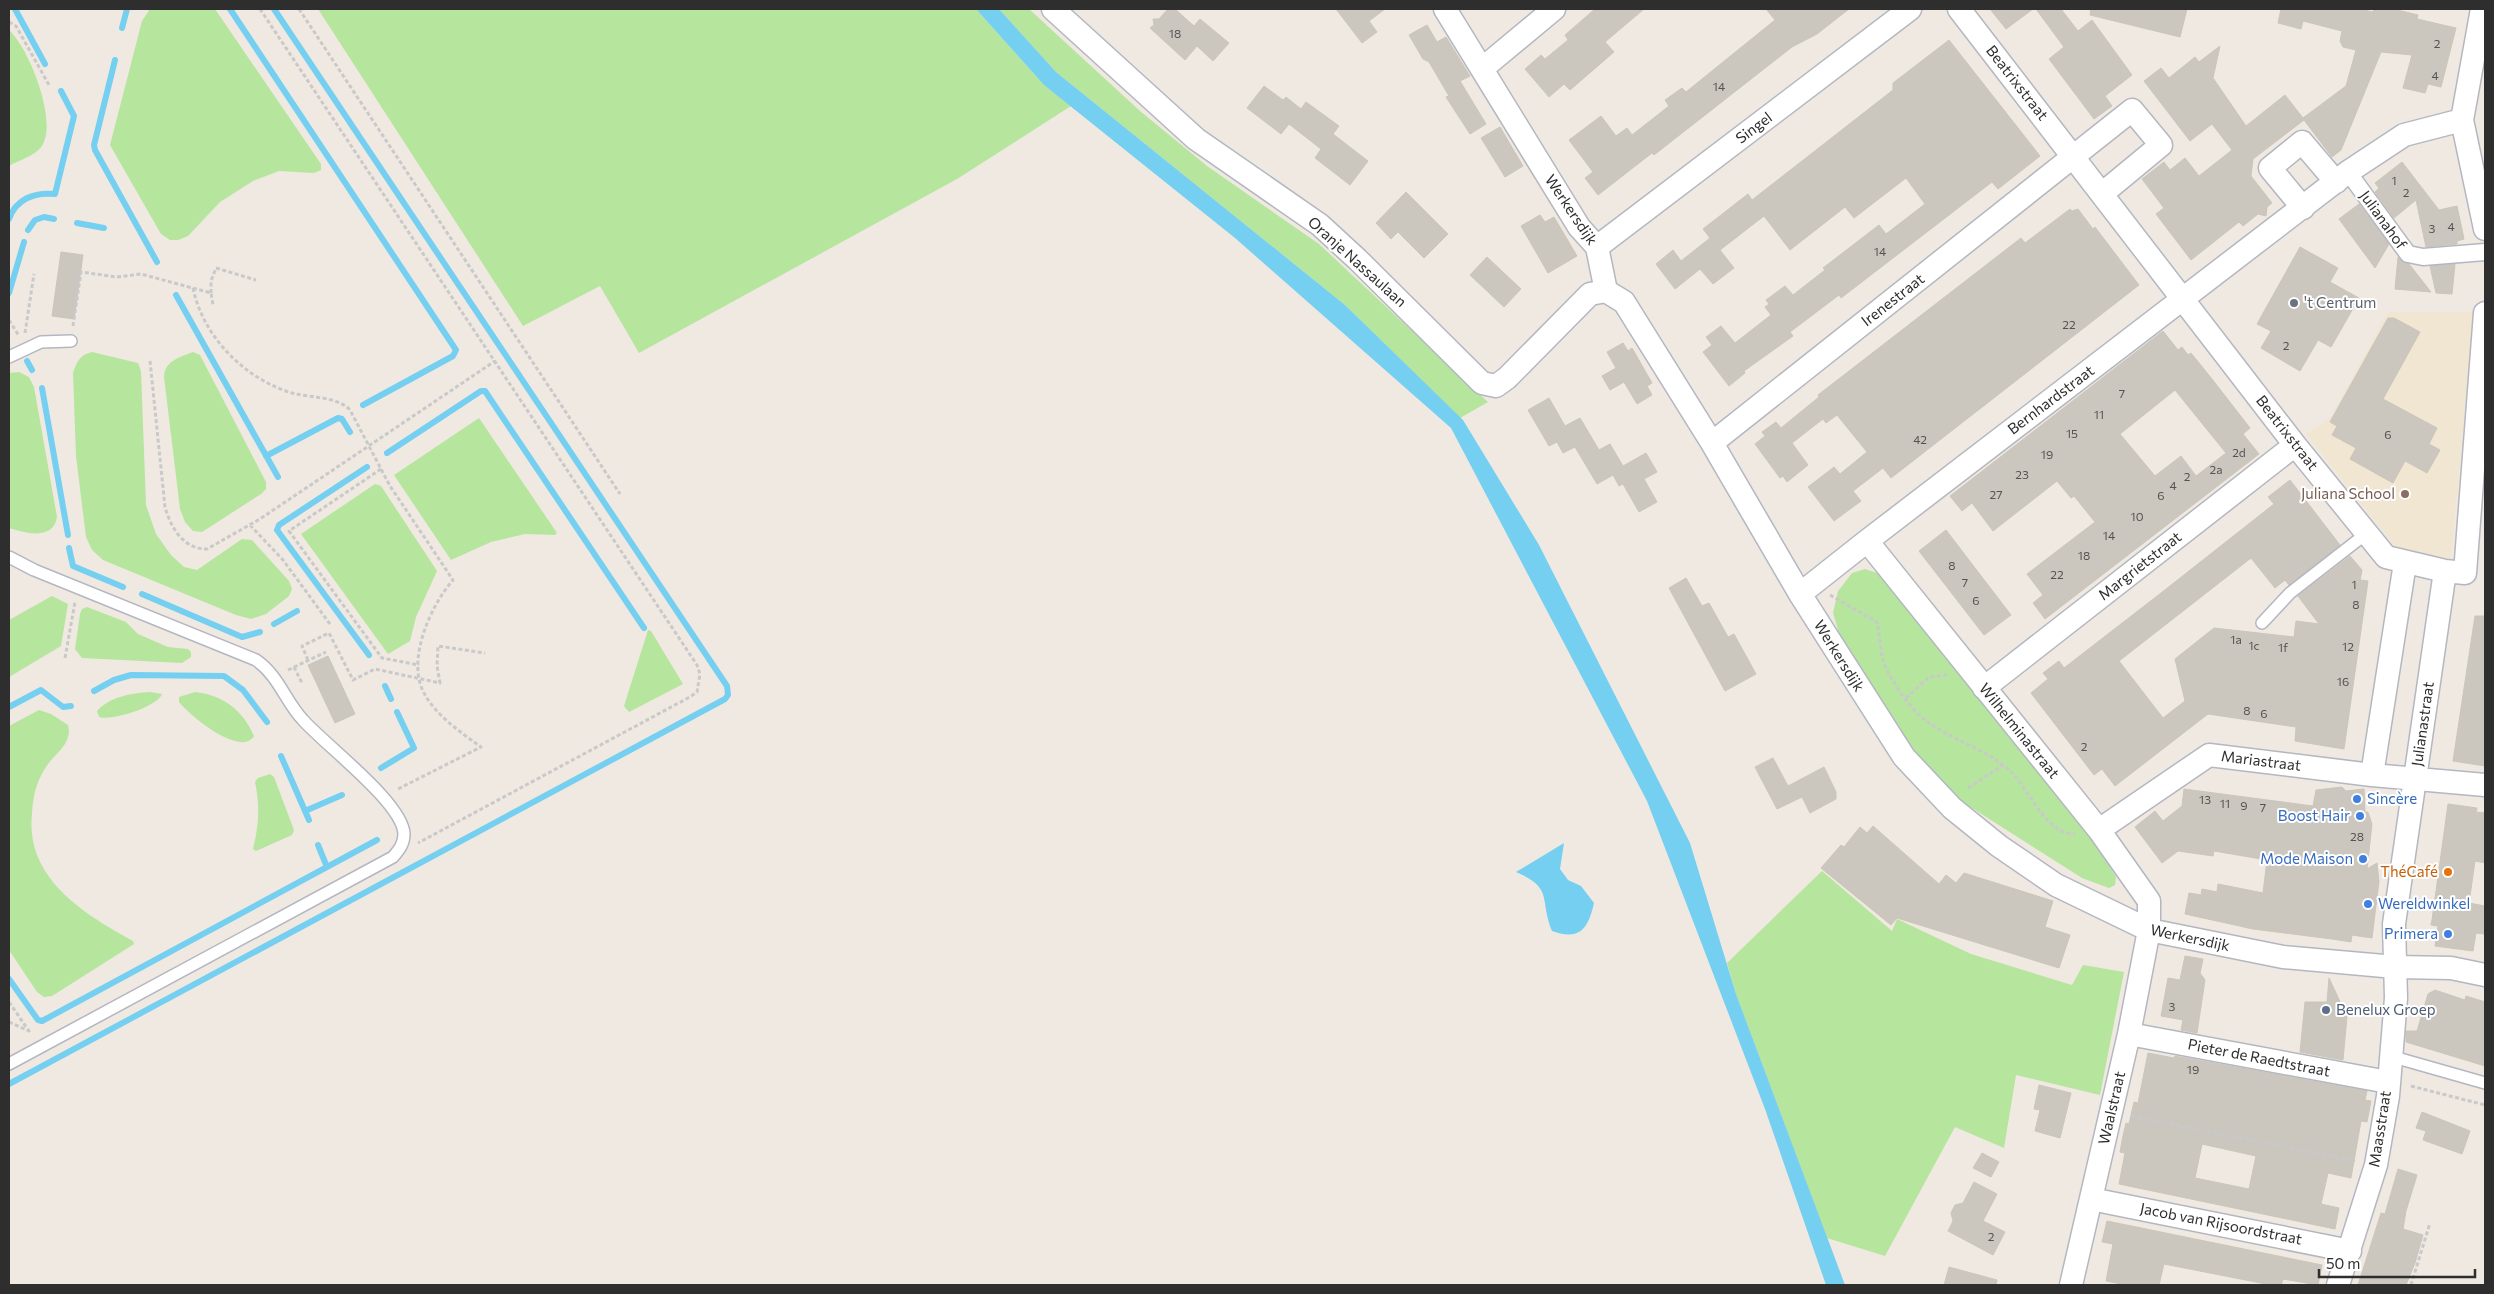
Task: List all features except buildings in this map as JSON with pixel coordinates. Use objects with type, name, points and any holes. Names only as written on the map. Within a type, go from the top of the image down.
[{"type":"street","name":"Oranje Nassaulaan","points":[[1053,9],[1196,139],[1320,225],[1482,383],[1496,386],[1507,378],[1590,294],[1606,291]]},
{"type":"street","name":"Werkersdijk","points":[[1445,9],[1579,227],[1597,247],[1606,291],[1624,302],[1806,590],[1904,757],[1952,808],[1999,846],[2056,885],[2149,930],[2283,958],[2395,967],[2450,968],[2485,975]]},
{"type":"street","points":[[1483,68],[1554,9]]},
{"type":"street","name":"Singel","points":[[1597,247],[1910,9]]},
{"type":"street","name":"Beatrixstraat","points":[[1959,9],[2296,446],[2386,557],[2405,563]]},
{"type":"street","points":[[2482,9],[2462,120],[2485,229]]},
{"type":"street","points":[[2074,157],[2132,110],[2161,145],[2102,193]]},
{"type":"street","name":"Bernhardstraat","points":[[1806,590],[1867,540],[2342,177],[2404,135],[2462,120]]},
{"type":"street","points":[[2303,208],[2270,168],[2302,142],[2342,177]]},
{"type":"street","name":"Irenestraat","points":[[1712,443],[2074,157]]},
{"type":"street","name":"Julianahof","points":[[2342,177],[2408,254],[2423,257],[2485,252]]},
{"type":"street","points":[[2372,775],[2405,563],[2465,573],[2478,500],[2485,313]]},
{"type":"street","name":"Margrietstraat","points":[[1984,688],[2296,446]]},
{"type":"street","name":"Wilhelminastraat","points":[[1867,540],[2096,827],[2148,901],[2149,930]]},
{"type":"street","name":"Julianastraat","points":[[2395,967],[2394,924],[2444,571]]},
{"type":"street","name":"Mariastraat","points":[[2096,827],[2208,755],[2372,775],[2485,785]]},
{"type":"street","name":"Waalstraat","points":[[2071,1285],[2130,1034],[2149,930]]},
{"type":"street","name":"Maasstraat","points":[[2338,1285],[2376,1165],[2388,1089],[2396,998],[2395,967]]},
{"type":"street","name":"Pieter de Raedtstraat","points":[[2130,1034],[2388,1089]]},
{"type":"street","name":"Jacob van Rijsoordstraat","points":[[2092,1199],[2350,1250]]},
{"type":"lane","points":[[9,357],[40,342],[71,341]]},
{"type":"lane","points":[[2262,624],[2290,594],[2367,533]]},
{"type":"lane","points":[[9,557],[34,570],[256,660],[275,677],[304,722],[382,797],[398,817],[404,832],[403,842],[393,857],[9,1064]]},
{"type":"lane","points":[[2390,1056],[2485,1083]]},
{"type":"path","points":[[260,9],[697,665],[700,674],[700,684],[697,692],[688,698],[416,844],[403,842]]},
{"type":"path","points":[[298,9],[620,494]]},
{"type":"path","points":[[9,22],[16,26],[49,85]]},
{"type":"path","points":[[213,305],[211,281],[216,268],[256,280]]},
{"type":"path","points":[[71,341],[81,272],[117,277],[141,274],[211,293]]},
{"type":"path","points":[[25,336],[34,274]]},
{"type":"path","points":[[193,288],[195,299],[207,325],[224,349],[245,369],[268,383],[292,393],[342,403],[350,410],[390,486],[453,580],[441,594],[430,616],[422,639],[418,678],[423,691],[433,706],[448,721],[481,746],[382,797]]},
{"type":"path","points":[[150,361],[164,507],[169,520],[180,537],[198,549],[207,549],[250,525],[495,361]]},
{"type":"path","points":[[381,469],[289,531],[382,658],[418,665]]},
{"type":"path","points":[[250,525],[283,560],[330,624]]},
{"type":"path","points":[[65,658],[78,588]]},
{"type":"path","points":[[1806,590],[1877,622],[1883,661],[1918,714],[1950,736],[2003,765],[2013,774],[2042,814],[2069,834],[2084,833],[2096,827]]},
{"type":"path","points":[[308,660],[302,646],[329,633],[353,680],[374,669],[440,683],[436,666],[438,646],[485,653]]},
{"type":"path","points":[[275,677],[326,652]]},
{"type":"path","points":[[1906,698],[1930,677],[1949,674],[1967,666]]},
{"type":"path","points":[[294,667],[302,683]]},
{"type":"path","points":[[1968,788],[2003,765]]},
{"type":"path","points":[[9,1002],[40,1047]]},
{"type":"path","points":[[9,1022],[29,1030]]},
{"type":"path","points":[[2388,1089],[2401,1083],[2485,1105]]},
{"type":"path","points":[[2111,1112],[2376,1165]]},
{"type":"path","points":[[2411,1285],[2430,1223]]},
{"type":"shaded area","name":"Juliana School","points":[[2388,312],[2474,312],[2451,558],[2402,555],[2306,434],[2331,417]]},
{"type":"green space","points":[[150,9],[215,9],[321,164],[321,170],[314,173],[279,171],[253,181],[220,202],[188,236],[178,240],[170,240],[161,234],[110,145],[142,21]]},
{"type":"green space","points":[[318,9],[976,9],[1044,85],[1071,106],[957,179],[639,353],[600,286],[523,326]]},
{"type":"green space","points":[[999,9],[1029,9],[1140,111],[1207,166],[1319,244],[1488,402],[1460,418],[1345,305],[1056,72]]},
{"type":"green space","points":[[9,30],[25,52],[39,85],[44,103],[46,135],[39,149],[9,166]]},
{"type":"green space","points":[[92,352],[138,363],[141,371],[146,505],[156,534],[171,555],[184,567],[197,570],[242,539],[252,540],[289,581],[292,589],[289,596],[266,614],[251,619],[236,615],[103,560],[92,550],[86,537],[76,456],[73,373],[80,359]]},
{"type":"green space","points":[[193,352],[200,355],[266,482],[266,489],[261,494],[202,532],[193,531],[185,522],[180,509],[164,377],[170,363]]},
{"type":"green space","points":[[19,372],[29,377],[34,387],[57,517],[50,530],[37,533],[9,528],[9,373]]},
{"type":"green space","points":[[479,418],[557,533],[555,535],[525,534],[491,542],[451,560],[394,475]]},
{"type":"green space","points":[[375,484],[381,486],[437,571],[416,617],[410,641],[388,654],[301,534]]},
{"type":"green space","points":[[1865,569],[1880,574],[2091,836],[2116,877],[2115,885],[2109,888],[2082,878],[1961,801],[1919,756],[1888,716],[1839,633],[1833,613],[1838,591],[1852,573]]},
{"type":"green space","points":[[52,596],[68,604],[61,646],[9,677],[9,620]]},
{"type":"green space","points":[[87,607],[126,622],[138,634],[168,647],[188,649],[191,652],[191,657],[182,663],[82,658],[75,649],[80,614],[82,609]]},
{"type":"green space","points":[[648,630],[651,631],[683,684],[629,712],[624,706]]},
{"type":"green space","points":[[150,692],[162,694],[152,704],[134,712],[114,717],[99,717],[97,711],[114,699],[136,693]]},
{"type":"green space","points":[[195,692],[214,696],[231,705],[244,719],[254,736],[247,741],[238,742],[215,732],[193,716],[179,702],[179,697]]},
{"type":"green space","points":[[39,710],[51,714],[68,725],[69,732],[66,743],[46,767],[40,778],[33,801],[32,837],[38,857],[48,875],[78,906],[133,941],[134,944],[52,996],[44,997],[37,992],[9,950],[9,726]]},
{"type":"green space","points":[[270,774],[274,777],[294,830],[292,835],[256,851],[253,849],[258,816],[255,782],[258,778]]},
{"type":"green space","points":[[1822,871],[1892,931],[1897,919],[1971,954],[2072,985],[2083,965],[2124,972],[2100,1095],[2016,1075],[2004,1148],[1955,1127],[1885,1256],[1827,1238],[1736,994],[1727,963]]},
{"type":"water","points":[[976,9],[999,9],[1056,72],[1345,305],[1463,420],[1539,545],[1690,843],[1736,994],[1845,1285],[1826,1285],[1765,1109],[1647,801],[1451,428],[1235,238],[1044,85]]},
{"type":"water","points":[[1564,843],[1560,869],[1568,880],[1581,886],[1594,903],[1589,920],[1585,926],[1576,933],[1570,934],[1552,931],[1541,889],[1536,883],[1516,872]]},
{"type":"waterway","points":[[15,9],[45,64]]},
{"type":"waterway","points":[[122,28],[127,9]]},
{"type":"waterway","points":[[230,9],[456,350],[453,356],[363,405]]},
{"type":"waterway","points":[[9,1084],[725,699],[728,695],[727,686],[274,9]]},
{"type":"waterway","points":[[115,60],[94,145],[95,150],[157,262]]},
{"type":"waterway","points":[[9,219],[16,206],[27,198],[40,194],[55,194],[74,116],[61,91]]},
{"type":"waterway","points":[[28,230],[35,220],[44,217],[54,219]]},
{"type":"waterway","points":[[77,223],[104,228]]},
{"type":"waterway","points":[[9,293],[24,242]]},
{"type":"waterway","points":[[176,295],[278,477]]},
{"type":"waterway","points":[[27,361],[32,370]]},
{"type":"waterway","points":[[42,388],[68,535]]},
{"type":"waterway","points":[[387,453],[481,391],[485,391],[644,628]]},
{"type":"waterway","points":[[266,456],[338,418],[342,419],[350,432]]},
{"type":"waterway","points":[[367,467],[279,525],[277,530],[369,655]]},
{"type":"waterway","points":[[69,548],[73,566],[123,587]]},
{"type":"waterway","points":[[142,594],[242,637],[260,632]]},
{"type":"waterway","points":[[274,624],[297,611]]},
{"type":"waterway","points":[[94,691],[114,680],[131,675],[224,676],[243,690],[267,722]]},
{"type":"waterway","points":[[385,686],[391,699]]},
{"type":"waterway","points":[[9,707],[41,690],[63,707],[71,706]]},
{"type":"waterway","points":[[381,768],[414,748],[397,712]]},
{"type":"waterway","points":[[281,756],[309,820]]},
{"type":"waterway","points":[[305,811],[342,795]]},
{"type":"waterway","points":[[9,979],[38,1020],[42,1021],[377,840]]},
{"type":"waterway","points":[[318,845],[327,867]]},
{"type":"place","name":"'t Centrum","points":[[2294,303]]},
{"type":"place","name":"Juliana School","points":[[2405,494]]},
{"type":"place","name":"Sincère","points":[[2357,799]]},
{"type":"place","name":"Boost Hair","points":[[2360,816]]},
{"type":"place","name":"Mode Maison","points":[[2363,859]]},
{"type":"place","name":"ThéCafé","points":[[2448,872]]},
{"type":"place","name":"Wereldwinkel","points":[[2368,904]]},
{"type":"place","name":"Primera","points":[[2448,934]]},
{"type":"place","name":"Benelux Groep","points":[[2326,1010]]}]
